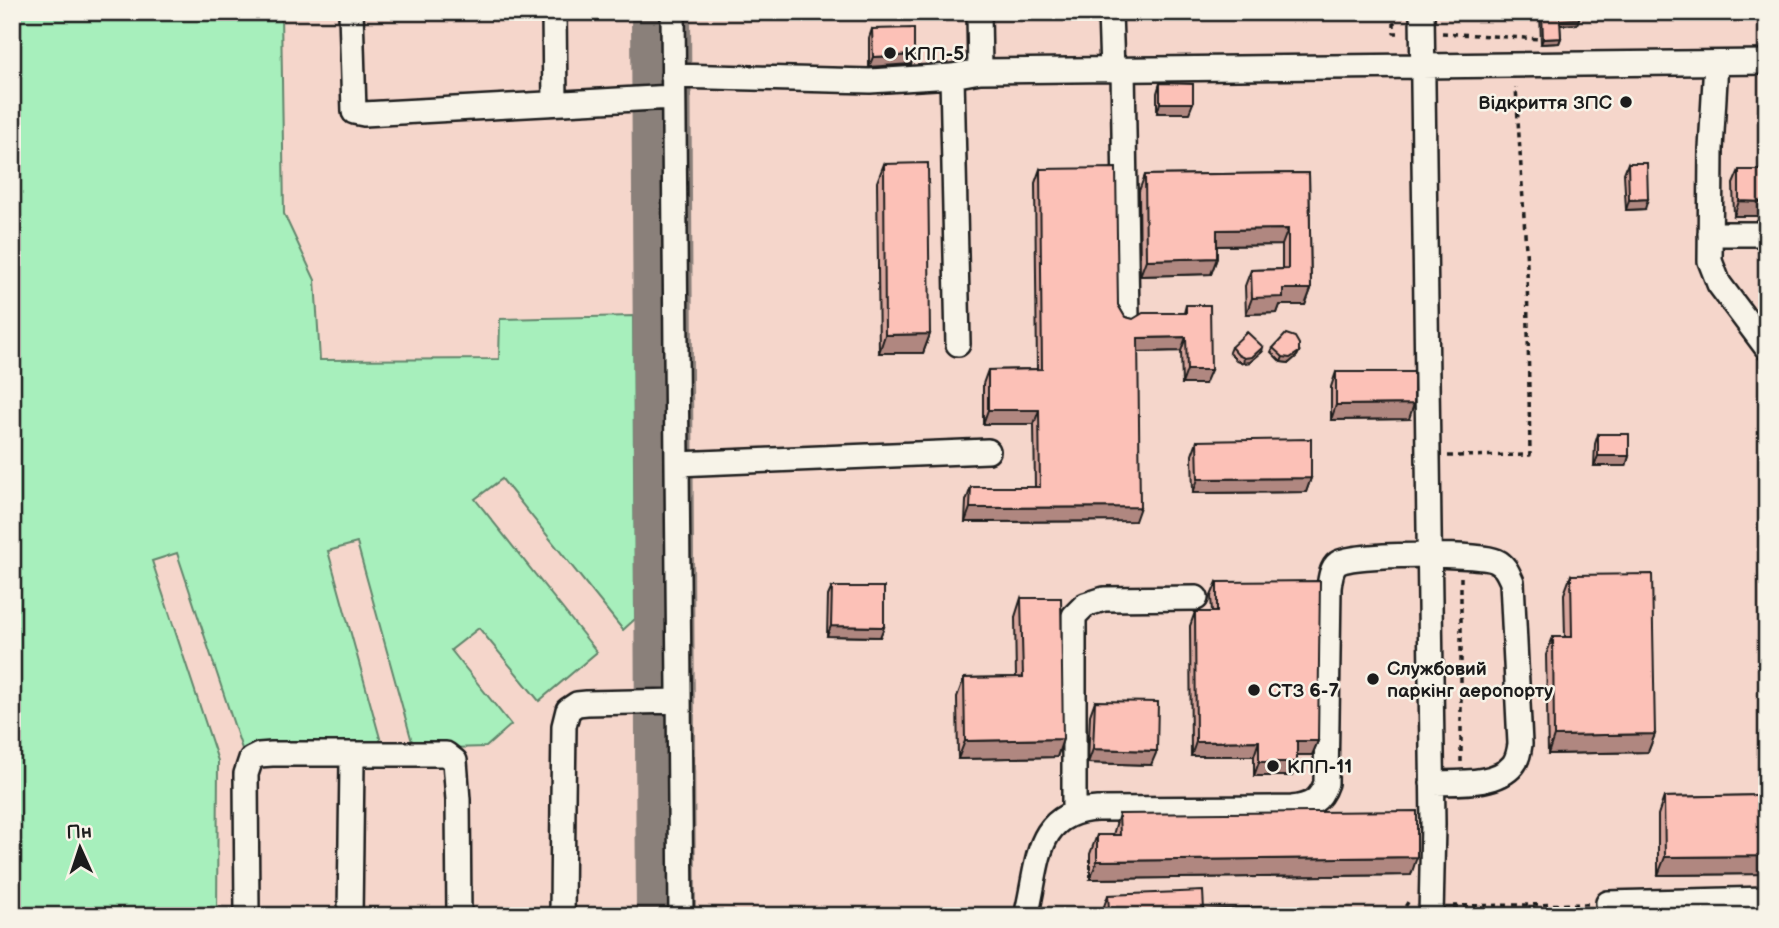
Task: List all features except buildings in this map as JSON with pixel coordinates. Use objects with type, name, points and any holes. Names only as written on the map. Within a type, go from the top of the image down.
[{"type":"lane","points":[[351,12],[354,112],[364,114],[555,103],[673,87],[870,81],[952,76],[980,71],[1767,62]]},
{"type":"lane","points":[[554,12],[555,103]]},
{"type":"lane","points":[[673,12],[681,916]]},
{"type":"lane","points":[[979,12],[980,71]]},
{"type":"lane","points":[[1110,12],[1117,69],[1127,319]]},
{"type":"lane","points":[[1421,22],[1432,783],[1431,916]]},
{"type":"lane","points":[[1716,63],[1711,149],[1710,261],[1719,284],[1767,348]]},
{"type":"lane","points":[[952,76],[958,344]]},
{"type":"lane","points":[[1710,234],[1767,234]]},
{"type":"lane","points":[[677,464],[988,451]]},
{"type":"lane","points":[[1024,913],[1046,834],[1063,816],[1097,809],[1292,807],[1307,806],[1314,802],[1324,791],[1326,783],[1329,588],[1332,573],[1338,563],[1346,560],[1461,555],[1492,559],[1500,563],[1512,582],[1520,744],[1513,765],[1504,773],[1491,778],[1432,783]]},
{"type":"lane","points":[[1074,812],[1074,617],[1085,605],[1104,599],[1196,598]]},
{"type":"lane","points":[[562,916],[564,726],[568,710],[577,704],[587,703],[679,701]]},
{"type":"lane","points":[[247,916],[246,774],[251,758],[272,754],[446,754],[455,761],[458,800],[458,916]]},
{"type":"lane","points":[[350,916],[351,768],[358,754]]},
{"type":"lane","points":[[1608,903],[1767,899]]},
{"type":"path","points":[[1394,12],[1394,33],[1421,22],[1541,39]]},
{"type":"path","points":[[1428,456],[1530,456],[1527,266],[1513,36]]},
{"type":"path","points":[[1461,555],[1461,782]]},
{"type":"path","points":[[1452,894],[1453,906],[1608,903]]},
{"type":"shaded area","points":[[12,12],[1767,12],[1767,916],[12,916]]},
{"type":"green space","points":[[12,12],[281,12],[284,214],[315,280],[320,360],[499,359],[500,319],[633,316],[635,619],[623,630],[502,479],[475,499],[597,652],[539,701],[479,628],[451,650],[511,725],[486,747],[414,749],[357,543],[328,551],[383,749],[243,752],[177,553],[152,561],[218,761],[217,916],[12,916]]},
{"type":"taxiway","points":[[661,12],[666,916]]},
{"type":"place","name":"КПП-5","points":[[890,53]]},
{"type":"place","name":"Відкриття ЗПС","points":[[1626,102]]},
{"type":"place","name":"Службовий паркінг аеропорту","points":[[1373,679]]},
{"type":"place","name":"СТЗ 6-7","points":[[1254,690]]},
{"type":"place","name":"КПП-11","points":[[1273,766]]}]
